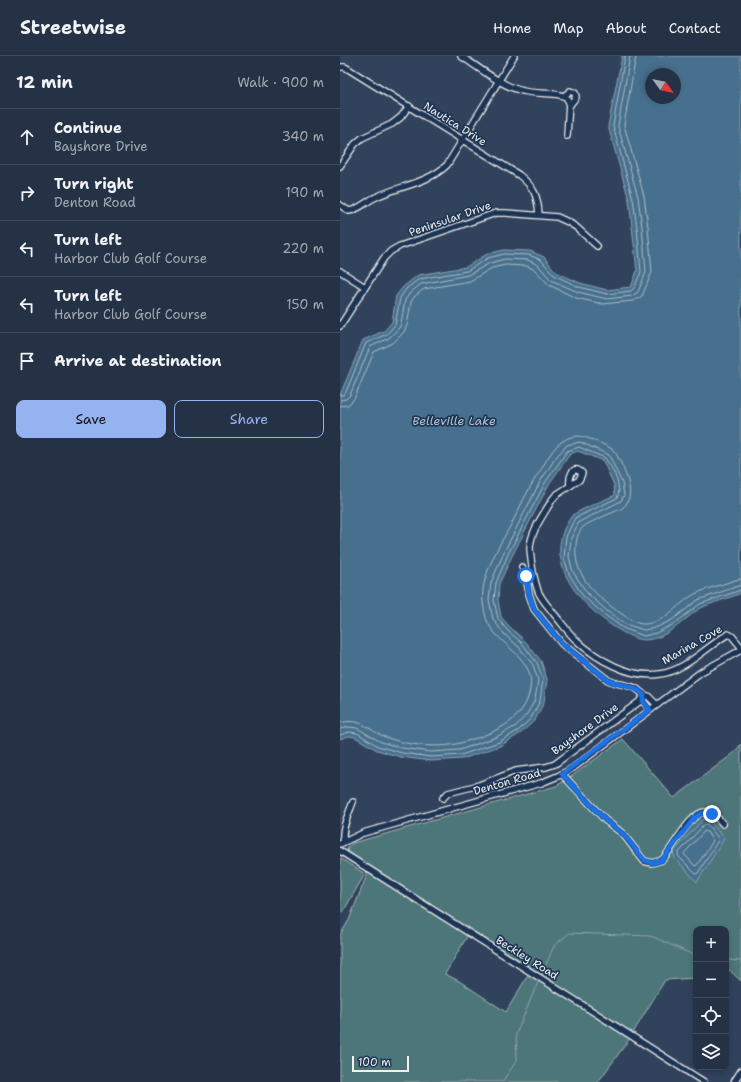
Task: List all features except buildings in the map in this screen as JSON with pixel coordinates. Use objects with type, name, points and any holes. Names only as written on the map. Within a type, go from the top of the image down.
[{"type":"street","points":[[461,56],[511,87],[522,91],[564,96],[569,100],[567,136]]},
{"type":"street","points":[[340,205],[349,211],[354,210],[384,193],[429,178],[439,172],[447,164],[514,56]]},
{"type":"street","name":"Nautica Drive","points":[[340,67],[345,67],[519,175],[527,181],[534,190],[538,201],[539,215]]},
{"type":"street","points":[[564,96],[570,91],[575,93],[576,98],[569,107]]},
{"type":"street","points":[[340,166],[355,144],[362,138],[392,124],[401,118],[409,106]]},
{"type":"street","name":"Peninsular Drive","points":[[340,326],[384,258],[391,251],[400,246],[496,213],[557,217],[576,227],[597,246]]},
{"type":"street","points":[[340,271],[365,287]]},
{"type":"street","name":"Marina Cove","points":[[570,485],[552,500],[534,531],[530,549],[539,594],[576,640],[592,653],[610,664],[634,673],[649,675],[661,674],[675,670],[728,634],[732,636],[741,648]]},
{"type":"street","points":[[522,567],[526,576],[529,594],[534,609],[562,644],[608,680],[616,684],[635,688],[644,695],[648,696],[657,705]]},
{"type":"street","name":"Denton Road","points":[[342,843],[363,834],[541,783],[562,774],[706,669],[741,648]]},
{"type":"street","points":[[644,695],[643,701],[650,710]]},
{"type":"street","name":"Bayshore Drive","points":[[444,798],[448,793],[479,785],[516,771],[546,767],[555,764],[639,702],[644,695]]},
{"type":"street","points":[[562,774],[605,820],[623,834],[640,857],[648,863],[656,863],[662,860],[691,821],[701,813],[705,812],[712,814],[723,824]]},
{"type":"street","points":[[342,843],[340,831],[353,802]]},
{"type":"street","name":"Beckley Road","points":[[340,851],[704,1082]]},
{"type":"street","points":[[734,1082],[741,1071]]},
{"type":"green space","points":[[623,739],[674,798],[734,753],[741,744],[741,981],[729,970],[729,926],[693,926],[693,978],[665,980],[628,1041],[598,1082],[340,1082],[340,935],[349,920],[370,867],[348,852],[347,848],[353,843],[556,786]],"holes":[[[471,930],[532,968],[506,1012],[459,981],[445,974]]]},
{"type":"green space","points":[[340,858],[365,874],[343,912],[340,910]]},
{"type":"water","name":"Belleville Lake","points":[[622,56],[741,56],[741,593],[701,608],[667,633],[652,639],[640,640],[631,637],[598,615],[575,591],[567,578],[562,563],[560,548],[563,533],[571,517],[585,508],[615,495],[614,485],[603,461],[578,451],[570,454],[549,484],[499,584],[498,600],[501,617],[525,641],[541,661],[547,679],[544,702],[535,720],[521,733],[500,746],[462,759],[431,761],[401,757],[377,750],[355,737],[349,736],[340,739],[340,395],[363,340],[384,331],[392,322],[396,296],[403,287],[418,275],[466,267],[487,254],[504,250],[530,251],[544,257],[556,272],[580,283],[607,290],[631,287],[637,271],[629,200],[608,126]]},
{"type":"water","points":[[703,819],[709,820],[724,838],[697,882],[675,858],[673,853]]},
{"type":"waterway","points":[[541,976],[554,946],[569,933],[651,936],[693,955]]},
{"type":"waterway","points":[[729,960],[741,961]]},
{"type":"waterway","points":[[502,1082],[517,1060],[516,1034],[539,980]]},
{"type":"route","points":[[526,576],[529,594],[534,609],[562,644],[608,680],[616,684],[635,688],[641,692],[644,695],[643,701],[650,710],[573,768],[562,774],[569,783],[605,820],[623,834],[640,857],[648,863],[656,863],[662,860],[695,817],[703,813],[712,814]]}]
